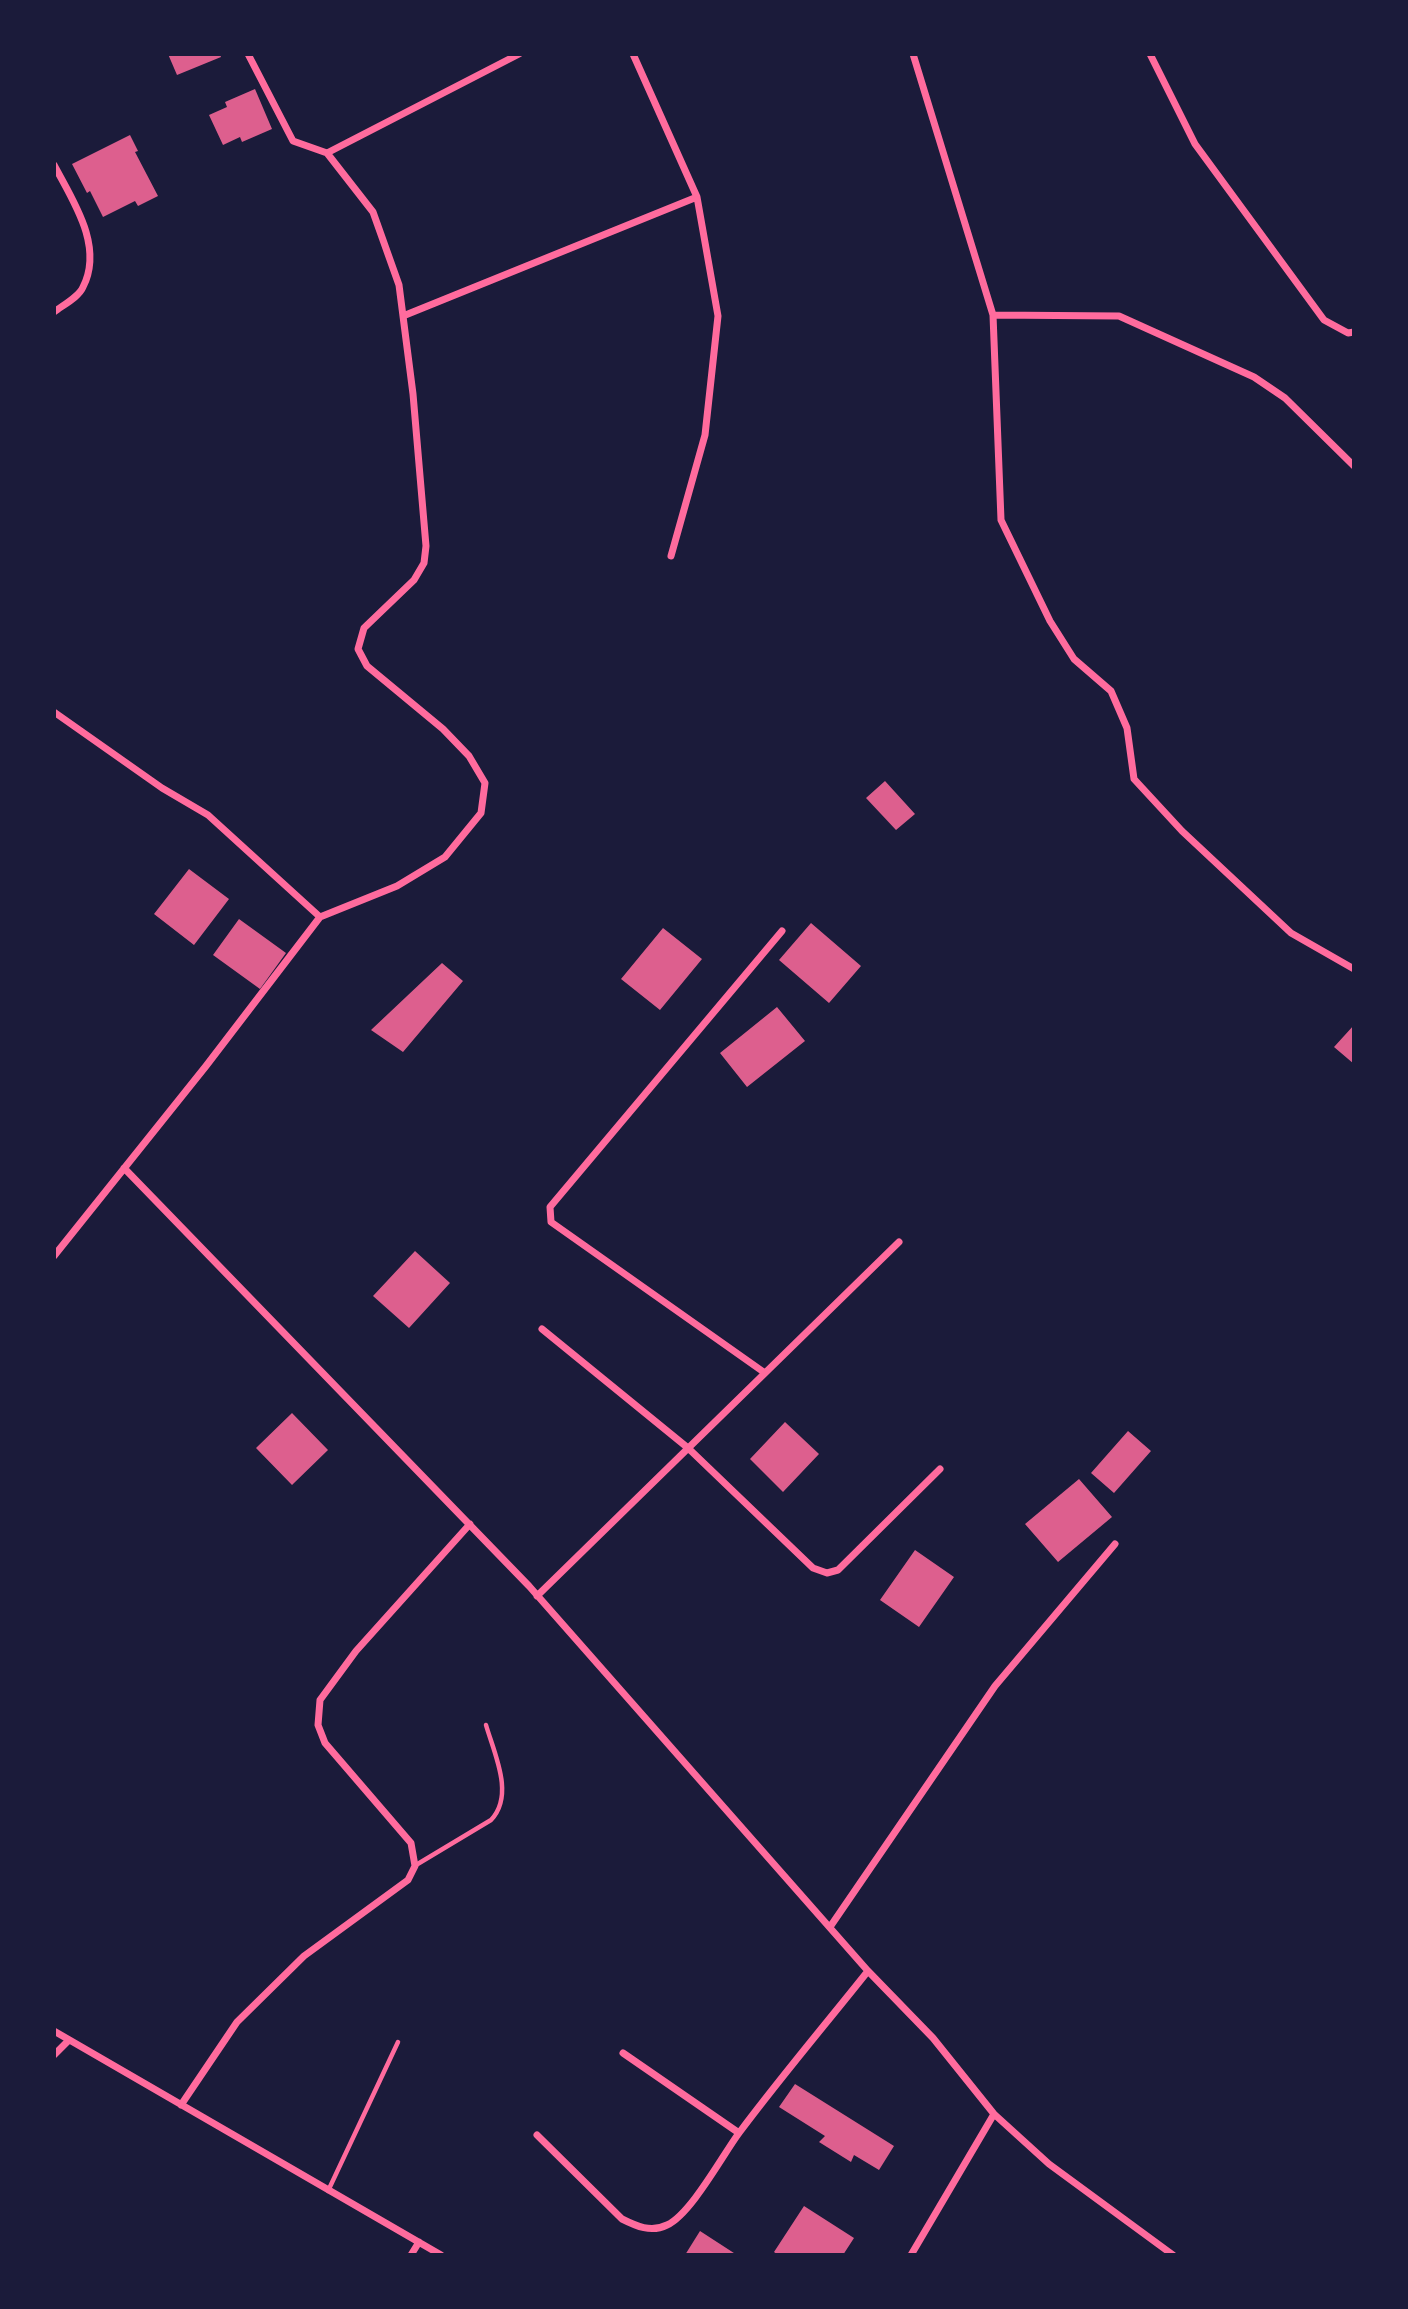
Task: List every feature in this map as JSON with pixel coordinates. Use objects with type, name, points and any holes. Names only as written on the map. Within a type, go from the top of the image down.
[{"type":"street","points":[[54,1256],[320,916],[397,886],[445,857],[481,813],[485,783],[469,756],[443,729],[367,666],[358,649],[364,628],[415,580],[424,563],[426,546],[413,394],[399,285],[373,212],[327,153],[293,141],[248,54]]},
{"type":"street","points":[[327,153],[519,54]]},
{"type":"street","points":[[633,54],[697,197],[718,316],[705,435],[671,556]]},
{"type":"street","points":[[913,54],[993,316],[1001,520],[1050,621],[1074,659],[1111,691],[1127,728],[1134,779],[1182,831],[1291,933],[1354,969]]},
{"type":"street","points":[[1150,54],[1195,144],[1259,232],[1324,320],[1348,333],[1354,332]]},
{"type":"street","points":[[54,165],[80,215],[92,257],[83,290],[54,312]]},
{"type":"street","points":[[403,316],[697,197]]},
{"type":"street","points":[[993,316],[1119,316],[1254,377],[1285,398],[1354,466]]},
{"type":"street","points":[[54,712],[162,788],[208,815],[320,916]]},
{"type":"street","points":[[765,1373],[551,1222],[550,1207],[782,931]]},
{"type":"street","points":[[124,1168],[537,1596],[868,1970],[933,2038],[993,2115],[1049,2164],[1173,2255]]},
{"type":"street","points":[[537,1596],[899,1242]]},
{"type":"street","points":[[542,1329],[688,1448],[813,1568],[827,1573],[838,1570],[940,1468]]},
{"type":"street","points":[[181,2105],[237,2022],[304,1956],[408,1880],[415,1866],[411,1843],[325,1743],[318,1725],[320,1700],[356,1651],[470,1524]]},
{"type":"street","points":[[830,1927],[995,1686],[1115,1544]]},
{"type":"street","points":[[537,2135],[622,2219],[637,2227],[650,2229],[667,2225],[684,2212],[739,2133],[868,1970]]},
{"type":"street","points":[[54,2031],[441,2255]]},
{"type":"street","points":[[54,2055],[69,2040]]},
{"type":"street","points":[[623,2053],[739,2133]]},
{"type":"street","points":[[911,2255],[993,2115]]},
{"type":"street","points":[[411,2255],[419,2242]]},
{"type":"lane","points":[[415,1866],[497,1814],[504,1790],[486,1725]]},
{"type":"lane","points":[[328,2191],[398,2042]]},
{"type":"building","points":[[168,54],[220,54],[221,57],[177,75]]},
{"type":"building","points":[[255,89],[272,129],[242,142],[240,137],[223,145],[209,115],[227,107],[225,102]]},
{"type":"building","points":[[130,135],[138,151],[135,152],[158,196],[138,206],[135,201],[103,217],[72,164]]},
{"type":"building","points":[[885,781],[915,814],[896,830],[866,798]]},
{"type":"building","points":[[189,869],[229,899],[194,945],[154,914]]},
{"type":"building","points":[[239,919],[286,953],[260,989],[213,955]]},
{"type":"building","points":[[811,923],[861,966],[829,1003],[779,960]]},
{"type":"building","points":[[663,928],[702,959],[660,1010],[621,979]]},
{"type":"building","points":[[442,963],[463,981],[403,1052],[371,1030]]},
{"type":"building","points":[[777,1007],[805,1041],[747,1087],[720,1053]]},
{"type":"building","points":[[1354,1025],[1354,1064],[1334,1047]]},
{"type":"building","points":[[415,1251],[450,1283],[409,1328],[373,1296]]},
{"type":"building","points":[[292,1413],[328,1450],[292,1485],[256,1448]]},
{"type":"building","points":[[785,1422],[819,1454],[783,1492],[750,1459]]},
{"type":"building","points":[[1128,1431],[1151,1451],[1114,1493],[1091,1473]]},
{"type":"building","points":[[1079,1479],[1112,1517],[1058,1562],[1025,1524]]},
{"type":"building","points":[[915,1550],[954,1577],[919,1627],[880,1600]]},
{"type":"building","points":[[795,2084],[894,2146],[879,2170],[854,2155],[851,2162],[819,2142],[825,2136],[779,2107]]},
{"type":"building","points":[[804,2206],[854,2238],[843,2255],[778,2255],[774,2252]]},
{"type":"building","points":[[700,2231],[737,2255],[685,2255]]}]
